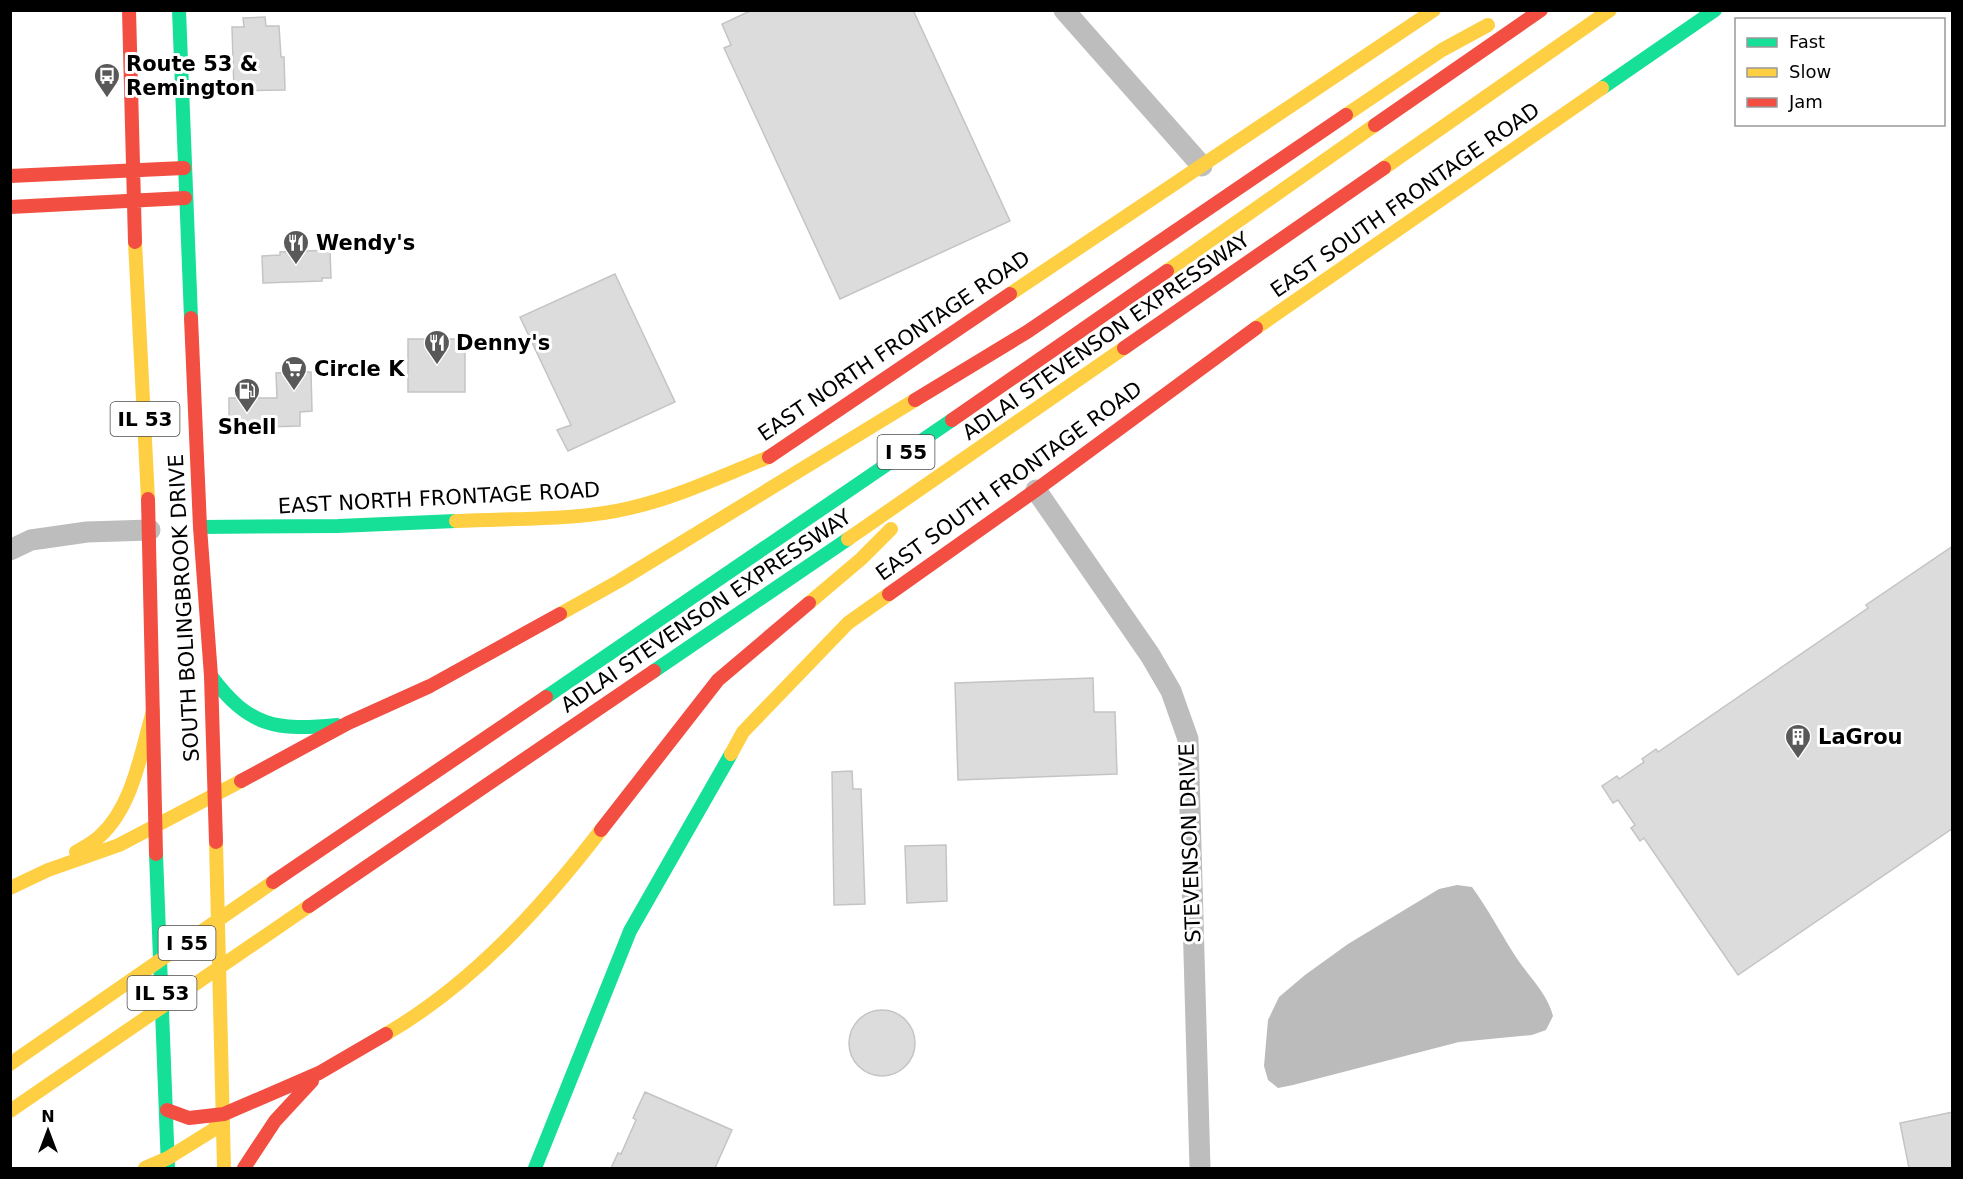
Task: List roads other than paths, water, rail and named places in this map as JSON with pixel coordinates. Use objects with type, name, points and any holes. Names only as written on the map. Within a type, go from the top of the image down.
[{"type":"main road","name":"SOUTH BOLINGBROOK DRIVE","points":[[129,10],[136,276],[150,530],[155,827],[168,1163]]},
{"type":"main road","name":"SOUTH BOLINGBROOK DRIVE","points":[[179,10],[200,527],[211,675],[224,1168]]},
{"type":"main road","name":"EAST NORTH FRONTAGE ROAD","points":[[200,527],[349,525],[579,515],[630,508],[683,491],[775,454],[1434,10]]},
{"type":"main road","name":"ADLAI STEVENSON EXPRESSWAY","points":[[10,1065],[266,886],[912,448],[1541,10]]},
{"type":"main road","name":"ADLAI STEVENSON EXPRESSWAY","points":[[10,1111],[947,472],[1610,10]]},
{"type":"main road","name":"EAST SOUTH FRONTAGE ROAD","points":[[535,1168],[630,931],[743,732],[848,623],[1036,490],[1228,348],[1715,10]]},
{"type":"main road","points":[[10,888],[48,870],[119,845],[155,827],[348,723],[430,686],[620,581],[1027,332],[1442,50],[1503,16]]},
{"type":"main road","points":[[10,177],[184,168]]},
{"type":"main road","points":[[10,207],[185,198]]},
{"type":"main road","points":[[167,1110],[189,1118],[224,1114],[319,1073],[402,1025],[472,973],[573,868],[718,680],[861,559],[947,472]]},
{"type":"main road","points":[[211,675],[225,697],[263,723],[312,728],[348,723]]},
{"type":"main road","points":[[48,870],[101,836],[118,813],[131,786],[153,711]]},
{"type":"main road","points":[[244,1168],[275,1121],[319,1073]]},
{"type":"main road","points":[[145,1168],[168,1163],[213,1130],[224,1114]]},
{"type":"street","points":[[1064,10],[1202,166]]},
{"type":"street","name":"STEVENSON DRIVE","points":[[1036,490],[1150,655],[1172,691],[1188,739],[1200,1168]]},
{"type":"street","points":[[10,550],[31,540],[87,532],[150,530]]},
{"type":"place","name":"Route 53 & Remington","points":[[107,99]]},
{"type":"place","name":"Wendy's","points":[[296,266]]},
{"type":"place","name":"Denny's","points":[[437,366]]},
{"type":"place","name":"Circle K","points":[[294,392]]},
{"type":"place","name":"Shell","points":[[247,414]]},
{"type":"place","name":"LaGrou","points":[[1798,760]]}]
